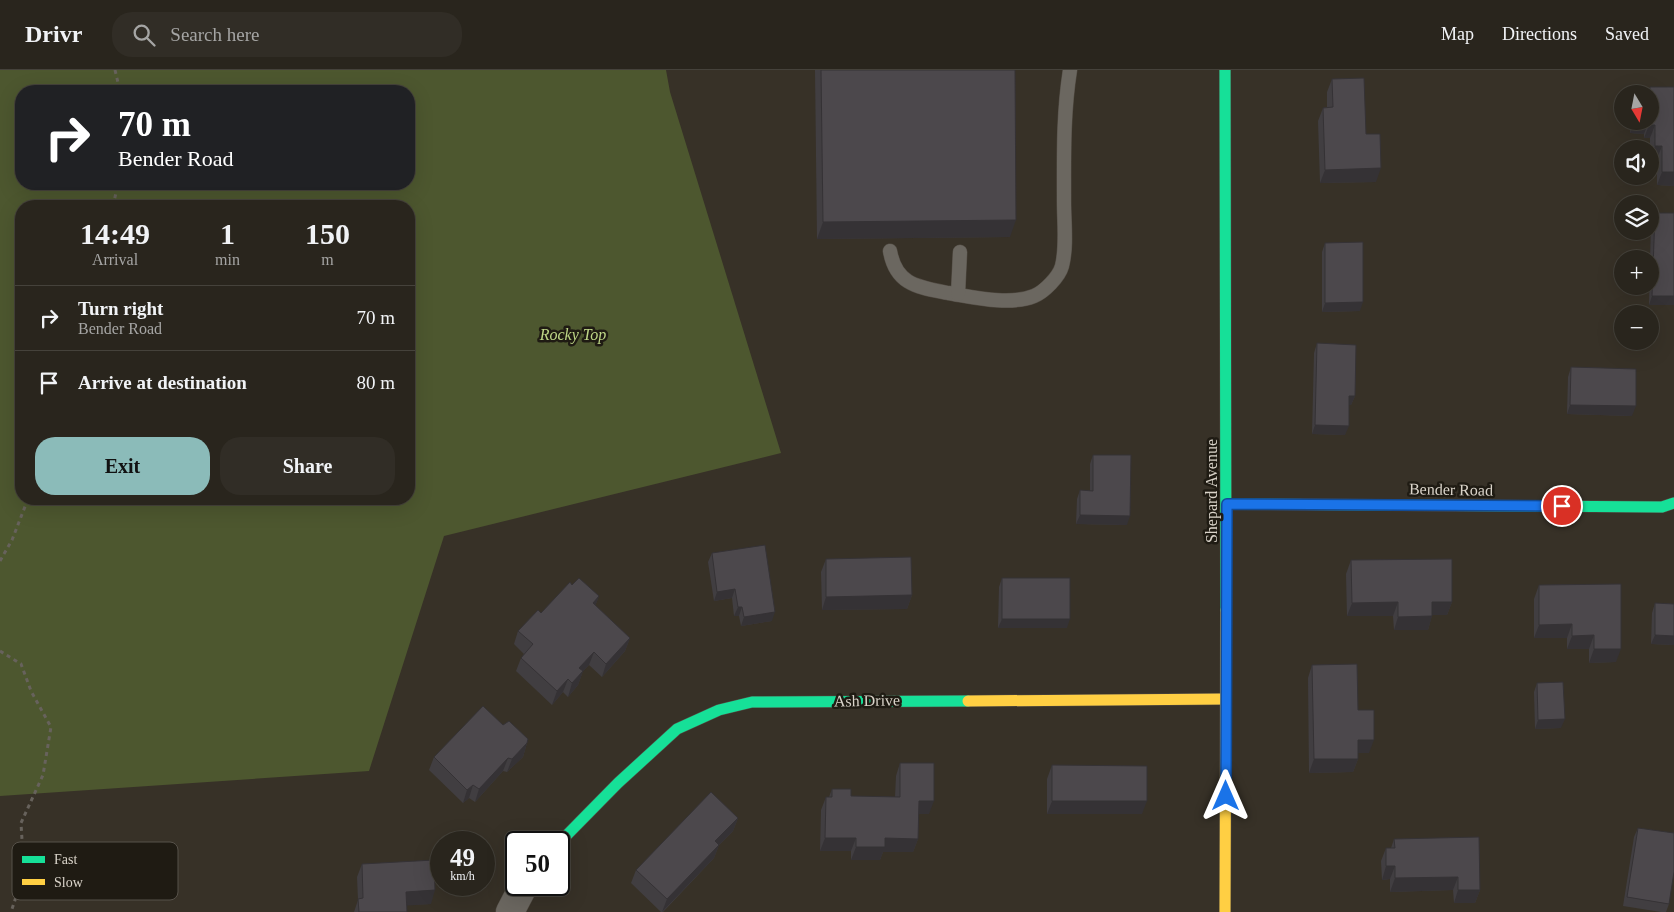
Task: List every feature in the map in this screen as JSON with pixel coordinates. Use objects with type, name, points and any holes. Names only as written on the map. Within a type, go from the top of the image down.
[{"type":"street","name":"Shepard Avenue","points":[[1225,70],[1227,504],[1225,912]]},
{"type":"street","name":"Bender Road","points":[[1227,504],[1662,507],[1674,503]]},
{"type":"street","name":"Ash Drive","points":[[570,832],[618,783],[677,729],[719,710],[752,702],[1226,700]]},
{"type":"street","points":[[510,912],[518,896]]},
{"type":"lane","points":[[890,251],[892,266],[902,278],[917,287],[1012,301],[1034,296],[1050,284],[1062,268],[1064,241],[1064,109],[1070,70]]},
{"type":"lane","points":[[958,294],[960,252]]},
{"type":"path","points":[[115,70],[119,85]]},
{"type":"path","points":[[0,561],[12,540],[26,505]]},
{"type":"path","points":[[0,650],[21,664],[31,691],[51,727],[44,775],[22,823],[23,842]]},
{"type":"path","points":[[11,912],[15,900]]},
{"type":"green space","name":"Rocky Top","points":[[0,70],[666,70],[670,92],[781,453],[444,536],[369,771],[0,796]]},
{"type":"building","points":[[821,70],[1015,70],[1016,220],[823,222]]},
{"type":"building","points":[[1364,78],[1366,134],[1380,134],[1381,168],[1325,170],[1323,108],[1333,107],[1332,79]]},
{"type":"building","points":[[1659,87],[1674,87],[1674,172],[1662,172],[1662,146],[1659,146],[1659,140],[1655,140],[1655,130],[1659,130]]},
{"type":"building","points":[[1659,213],[1674,213],[1674,296],[1652,296],[1659,295],[1659,250],[1654,250],[1654,240],[1659,240]]},
{"type":"building","points":[[1363,242],[1363,302],[1325,303],[1325,243]]},
{"type":"building","points":[[1317,343],[1356,345],[1355,396],[1349,396],[1349,426],[1315,425]]},
{"type":"building","points":[[1571,367],[1636,369],[1636,406],[1570,405]]},
{"type":"building","points":[[1093,455],[1131,455],[1130,516],[1080,515],[1080,490],[1093,491]]},
{"type":"building","points":[[765,545],[775,612],[744,617],[742,607],[738,607],[735,589],[717,592],[712,553]]},
{"type":"building","points":[[911,557],[912,595],[826,597],[826,559]]},
{"type":"building","points":[[1452,559],[1452,602],[1432,602],[1432,616],[1398,617],[1398,602],[1352,603],[1351,560]]},
{"type":"building","points":[[579,578],[599,596],[593,603],[630,638],[606,664],[594,652],[579,668],[583,671],[572,683],[568,679],[557,691],[521,658],[533,644],[518,631],[538,610],[541,613],[570,582],[572,585]]},
{"type":"building","points":[[1002,578],[1070,578],[1070,619],[1002,619]]},
{"type":"building","points":[[1621,584],[1621,649],[1594,649],[1594,635],[1572,636],[1572,624],[1539,625],[1539,585]]},
{"type":"building","points":[[1655,603],[1674,604],[1674,636],[1655,635]]},
{"type":"building","points":[[1357,664],[1358,710],[1374,710],[1374,740],[1358,740],[1358,759],[1314,759],[1312,665]]},
{"type":"building","points":[[1563,682],[1565,719],[1538,720],[1537,683]]},
{"type":"building","points":[[483,706],[503,725],[509,721],[528,739],[527,743],[512,759],[508,758],[479,789],[473,785],[467,790],[434,757]]},
{"type":"building","points":[[900,763],[934,763],[934,801],[919,801],[918,839],[885,838],[885,847],[856,847],[856,838],[825,838],[826,797],[832,797],[832,789],[851,789],[851,796],[900,797]]},
{"type":"building","points":[[1052,765],[1147,766],[1147,801],[1052,801]]},
{"type":"building","points":[[711,792],[738,818],[715,841],[719,845],[667,899],[636,870]]},
{"type":"building","points":[[1638,828],[1674,833],[1674,872],[1669,904],[1627,897]]},
{"type":"building","points":[[1479,837],[1480,890],[1458,890],[1458,877],[1395,878],[1395,866],[1386,866],[1386,848],[1395,848],[1394,839]]},
{"type":"building","points":[[430,860],[430,890],[406,892],[407,912],[359,912],[358,899],[363,898],[362,864]]},
{"type":"traffic: fast","points":[[1225,70],[1226,610]]},
{"type":"traffic: fast","points":[[1227,504],[1662,507],[1674,503]]},
{"type":"traffic: fast","points":[[570,832],[618,783],[677,729],[719,710],[752,702],[968,701]]},
{"type":"traffic: slow","points":[[1225,912],[1226,610]]},
{"type":"traffic: slow","points":[[968,701],[1226,699]]},
{"type":"route","points":[[1226,796],[1227,504],[1562,506]]}]
